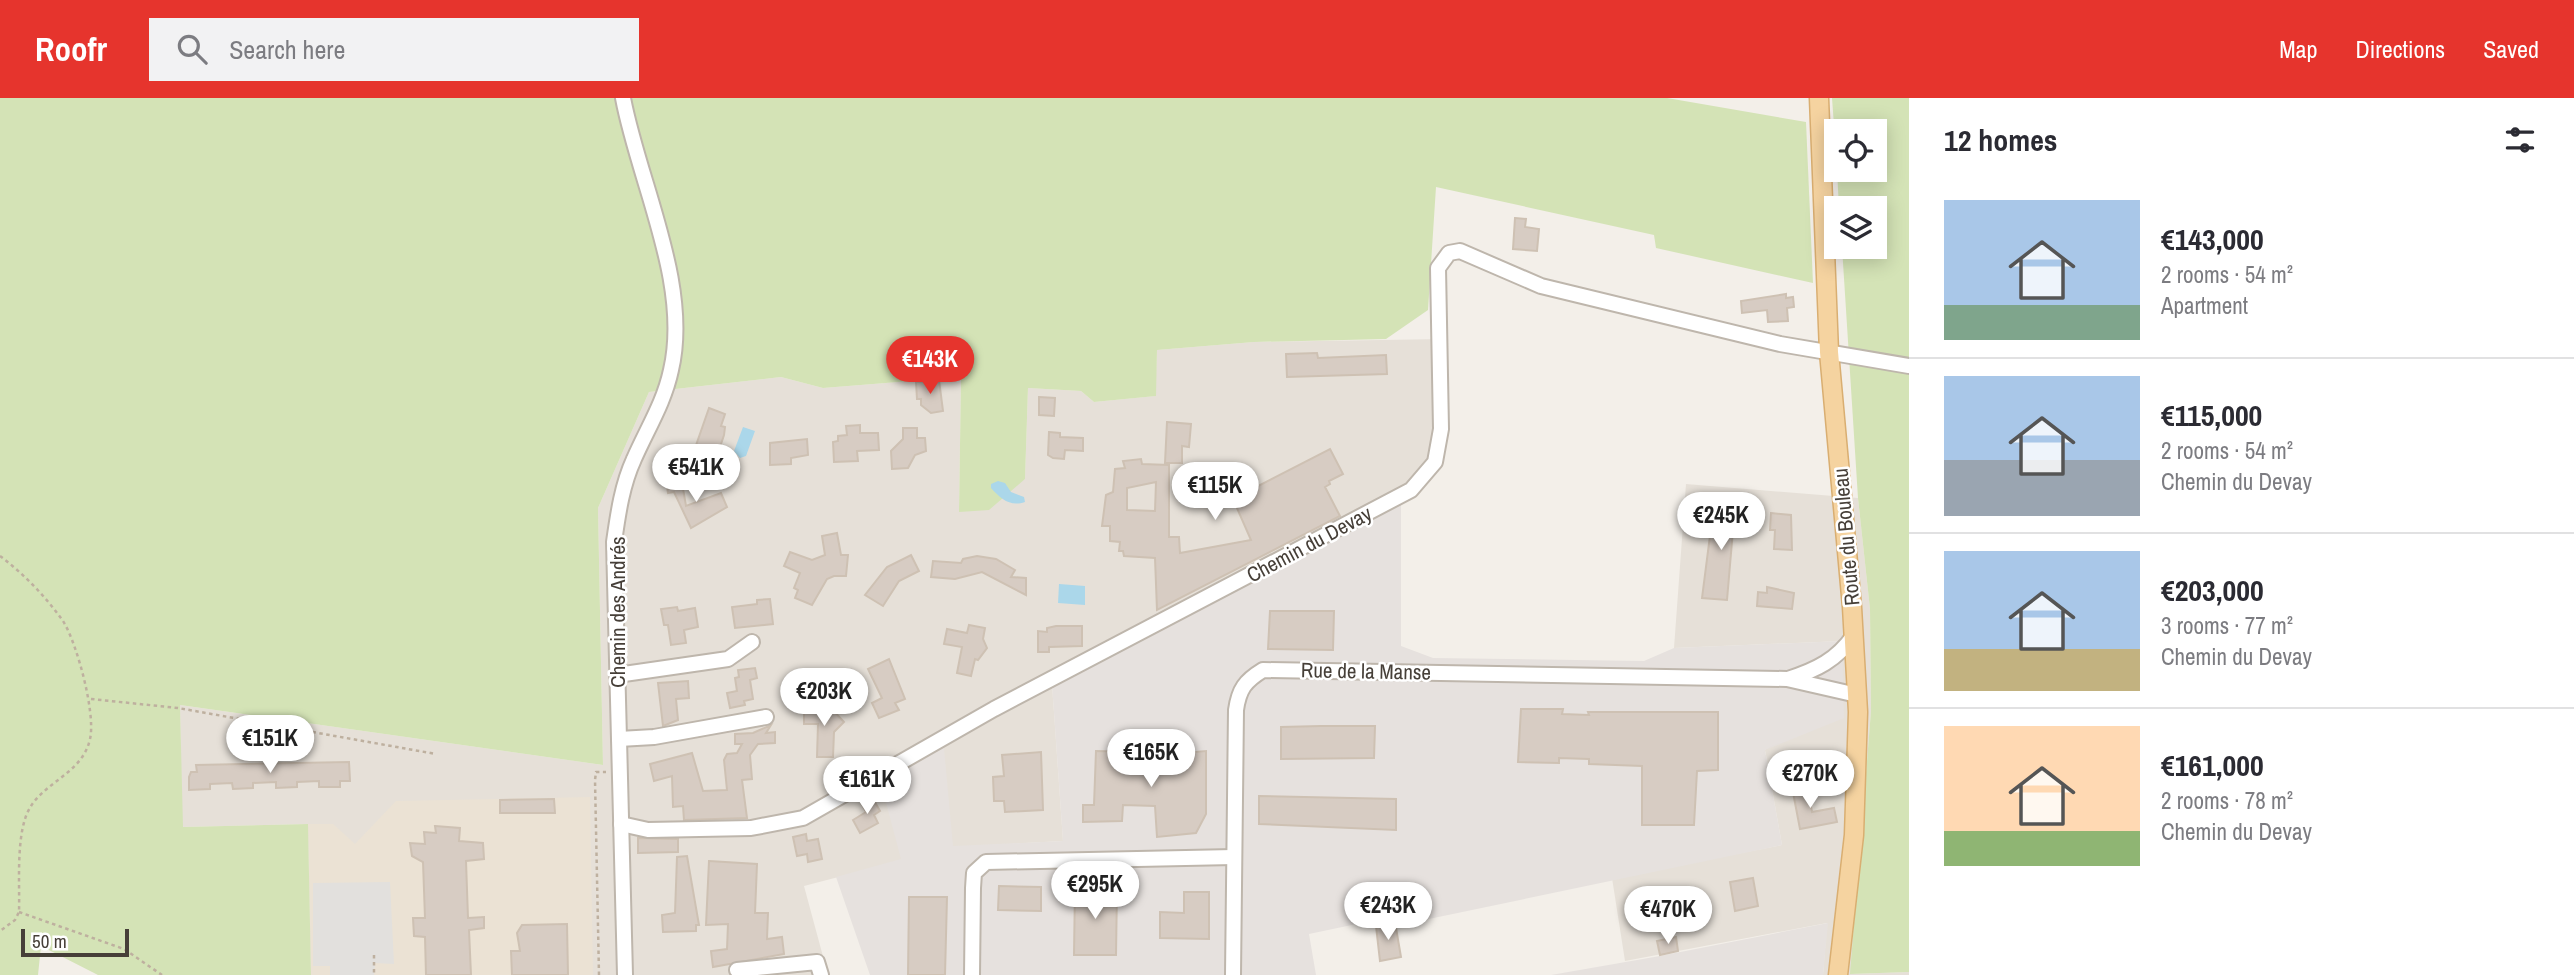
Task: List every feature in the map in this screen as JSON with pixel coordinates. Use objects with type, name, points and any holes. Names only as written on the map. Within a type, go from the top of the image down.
[{"type":"main road","name":"Route du Bouleau","points":[[1819,98],[1829,352],[1857,695],[1854,835],[1838,975]]},
{"type":"street","name":"Chemin des Andrés","points":[[623,98],[665,259],[675,312],[672,368],[663,401],[634,459],[617,522],[613,567],[625,975]]},
{"type":"street","name":"Chemin du Devay","points":[[621,824],[648,830],[751,828],[803,818],[995,709],[1411,490],[1435,462],[1441,429],[1438,268],[1449,253],[1461,251],[1553,289],[1780,344],[1909,366]]},
{"type":"street","points":[[1787,679],[1819,669],[1844,650],[1854,635]]},
{"type":"street","points":[[617,675],[728,659],[752,642]]},
{"type":"street","name":"Rue de la Manse","points":[[1233,975],[1237,701],[1239,691],[1249,678],[1263,670],[1787,679]]},
{"type":"street","points":[[1787,679],[1857,695]]},
{"type":"street","points":[[619,739],[654,737],[765,717]]},
{"type":"street","points":[[972,975],[974,873],[986,862],[1234,858]]},
{"type":"street","points":[[737,971],[817,962],[821,975]]},
{"type":"path","points":[[0,556],[22,573],[64,623],[90,699],[90,740],[76,765],[30,807],[21,842],[19,912],[15,920],[0,931]]},
{"type":"path","points":[[90,699],[178,708],[436,754]]},
{"type":"path","points":[[595,780],[598,975]]},
{"type":"path","points":[[19,912],[124,948],[162,975]]},
{"type":"path","points":[[374,955],[374,975]]},
{"type":"shaded area","points":[[1445,339],[1448,432],[1440,467],[1419,493],[1052,684],[1063,841],[953,847],[804,886],[828,975],[311,975],[308,824],[182,827],[180,705],[603,765],[598,508],[649,392],[781,377],[823,388],[961,377],[959,512],[1025,479],[1028,388],[1081,391],[1094,402],[1155,396],[1157,350],[1254,342]]},
{"type":"shaded area","points":[[1686,484],[1858,498],[1870,609],[1871,711],[1851,974],[1909,972],[1909,975],[1823,975],[1827,923],[1625,961],[1612,878],[1782,845],[1765,750],[1842,641],[1674,648]]},
{"type":"shaded area","points":[[1401,503],[1401,646],[1433,658],[1644,661],[1674,648],[1842,641],[1844,718],[1765,750],[1782,845],[1424,920],[1404,914],[1309,934],[1316,975],[870,975],[836,877],[901,859],[880,780],[944,748],[953,846],[1063,841],[1052,684]]},
{"type":"shaded area","points":[[590,797],[593,975],[311,975],[308,824],[333,824],[355,844],[396,801]]},
{"type":"shaded area","points":[[390,882],[394,964],[375,963],[374,975],[330,975],[330,966],[313,966],[313,883]]},
{"type":"shaded area","points":[[1828,923],[1823,975],[1551,975],[1660,956]]},
{"type":"green space","points":[[0,98],[1667,98],[1806,122],[1813,283],[1656,248],[1654,235],[1436,187],[1428,310],[1386,339],[1254,342],[1157,350],[1156,396],[1094,402],[1081,391],[1028,388],[1025,479],[989,510],[959,512],[961,377],[823,388],[781,377],[649,392],[598,508],[603,765],[180,705],[183,827],[308,824],[311,975],[98,975],[41,946],[38,975],[0,975]]},
{"type":"green space","points":[[1832,98],[1909,98],[1909,972],[1850,974],[1871,711],[1870,609],[1858,498],[1843,259],[1887,259],[1887,196],[1838,196],[1838,182],[1887,182],[1887,119],[1834,119]]},
{"type":"water","points":[[743,427],[755,431],[746,456],[740,458],[734,451]]},
{"type":"water","points":[[998,481],[1005,483],[1011,492],[1024,497],[1025,502],[1010,503],[1002,499],[991,488],[991,484]]},
{"type":"water","points":[[1059,584],[1085,586],[1085,605],[1058,603]]},
{"type":"building","points":[[1515,218],[1526,219],[1525,227],[1539,229],[1537,251],[1513,249]]},
{"type":"building","points":[[1786,294],[1786,298],[1793,297],[1794,307],[1787,308],[1788,321],[1768,322],[1767,310],[1742,313],[1741,301]]},
{"type":"building","points":[[1317,353],[1318,358],[1386,355],[1387,374],[1287,377],[1286,354]]},
{"type":"building","points":[[939,380],[943,411],[931,413],[921,405],[921,399],[917,399],[916,382]]},
{"type":"building","points":[[1039,397],[1055,398],[1054,416],[1039,415]]},
{"type":"building","points":[[709,408],[725,414],[721,426],[725,427],[724,435],[715,462],[693,454]]},
{"type":"building","points":[[1167,422],[1191,424],[1189,447],[1182,446],[1182,463],[1165,463]]},
{"type":"building","points":[[860,425],[860,433],[878,433],[879,450],[857,451],[858,461],[834,462],[833,442],[838,441],[838,436],[847,435],[846,426]]},
{"type":"building","points":[[903,428],[917,428],[917,438],[925,438],[926,451],[915,455],[908,468],[892,469],[891,451],[903,439]]},
{"type":"building","points":[[1049,432],[1060,433],[1060,437],[1083,438],[1083,451],[1065,450],[1064,459],[1053,458],[1048,455]]},
{"type":"building","points":[[807,439],[808,455],[791,458],[791,464],[770,465],[770,443]]},
{"type":"building","points":[[1330,449],[1343,474],[1329,481],[1330,484],[1325,487],[1340,516],[1157,610],[1155,558],[1124,556],[1123,551],[1119,551],[1120,542],[1110,541],[1110,526],[1102,526],[1106,495],[1113,492],[1115,469],[1125,468],[1123,461],[1141,459],[1142,464],[1169,465],[1169,537],[1179,537],[1180,553],[1251,540],[1233,499]],"holes":[[[1156,482],[1155,511],[1127,510],[1127,488]]]},
{"type":"building","points":[[681,477],[686,506],[721,493],[727,507],[691,528],[674,492],[668,493],[666,480]]},
{"type":"building","points":[[1729,503],[1745,504],[1743,525],[1736,525],[1733,530],[1727,600],[1702,598],[1713,512],[1728,513]]},
{"type":"building","points":[[1771,513],[1791,515],[1792,550],[1774,549],[1775,530],[1770,530]]},
{"type":"building","points":[[837,533],[841,555],[848,555],[846,576],[827,579],[812,605],[795,598],[798,590],[794,588],[800,573],[784,566],[790,552],[812,560],[825,555],[822,536]]},
{"type":"building","points":[[911,555],[919,571],[899,581],[883,606],[865,595],[887,567]]},
{"type":"building","points":[[977,556],[996,559],[1015,570],[1011,577],[1026,578],[1026,595],[982,572],[955,579],[931,577],[933,561],[961,563],[963,559]]},
{"type":"building","points":[[1767,587],[1794,593],[1792,609],[1757,606],[1758,592],[1767,593]]},
{"type":"building","points":[[770,599],[773,624],[735,628],[732,607],[757,604],[757,600]]},
{"type":"building","points":[[677,607],[678,611],[695,608],[698,627],[684,630],[686,643],[671,645],[668,625],[664,625],[661,609]]},
{"type":"building","points":[[1270,611],[1334,611],[1333,650],[1268,649]]},
{"type":"building","points":[[969,625],[985,628],[983,639],[987,648],[978,660],[975,659],[971,676],[957,673],[962,647],[944,644],[947,629],[967,633]]},
{"type":"building","points":[[1082,626],[1082,646],[1049,647],[1049,652],[1038,652],[1038,631],[1047,632],[1047,628]]},
{"type":"building","points":[[889,659],[905,699],[895,703],[899,710],[879,718],[872,703],[882,698],[868,669]]},
{"type":"building","points":[[755,668],[757,678],[750,680],[753,699],[744,701],[745,705],[730,708],[727,693],[737,691],[735,678],[739,677],[738,670]]},
{"type":"building","points":[[688,681],[689,698],[676,699],[678,720],[663,726],[658,683]]},
{"type":"building","points":[[804,707],[830,707],[844,722],[834,732],[833,757],[817,757],[818,724],[804,724]]},
{"type":"building","points":[[1521,709],[1563,709],[1562,714],[1589,715],[1588,712],[1718,712],[1718,770],[1697,771],[1694,825],[1642,825],[1642,766],[1589,764],[1589,759],[1559,758],[1559,763],[1518,762]]},
{"type":"building","points":[[771,725],[766,733],[775,732],[775,743],[758,744],[750,755],[752,779],[742,780],[747,818],[684,820],[683,806],[673,807],[672,776],[654,781],[650,764],[692,753],[703,791],[727,790],[724,760],[727,754],[737,753],[742,744],[735,744],[735,734],[753,733]]},
{"type":"building","points":[[1375,726],[1374,758],[1281,759],[1281,727]]},
{"type":"building","points":[[1096,751],[1135,752],[1135,757],[1206,751],[1206,814],[1196,833],[1157,837],[1155,806],[1123,805],[1122,821],[1083,822],[1083,805],[1094,805]]},
{"type":"building","points":[[1041,752],[1043,810],[1005,812],[1004,801],[994,801],[993,777],[1004,776],[1002,755]]},
{"type":"building","points":[[349,762],[350,781],[340,781],[340,787],[319,787],[319,781],[297,782],[297,787],[276,788],[276,782],[253,783],[253,788],[233,789],[232,783],[210,784],[210,789],[189,790],[189,777],[191,772],[197,772],[196,765]]},
{"type":"building","points":[[1807,784],[1812,812],[1834,808],[1837,822],[1800,829],[1792,787]]},
{"type":"building","points":[[1259,796],[1396,799],[1396,830],[1259,824]]},
{"type":"building","points":[[872,797],[880,811],[874,815],[878,823],[860,833],[853,820],[866,812],[861,803]]},
{"type":"building","points":[[554,799],[555,813],[500,813],[500,800]]},
{"type":"building","points":[[435,826],[460,828],[459,841],[483,843],[484,859],[466,861],[468,918],[484,917],[484,928],[469,930],[471,975],[426,975],[425,937],[414,936],[413,918],[425,918],[423,862],[412,856],[410,843],[425,844],[424,832],[436,833]]},
{"type":"building","points":[[806,834],[807,841],[818,839],[822,859],[808,862],[807,854],[797,856],[793,837]]},
{"type":"building","points":[[638,838],[678,839],[678,852],[638,853]]},
{"type":"building","points":[[687,856],[699,925],[696,925],[696,931],[663,932],[662,915],[675,913],[677,857]]},
{"type":"building","points":[[709,861],[757,864],[755,913],[768,913],[767,939],[782,937],[784,954],[713,967],[711,951],[727,949],[728,924],[706,925]]},
{"type":"building","points":[[1753,878],[1758,906],[1735,911],[1730,882]]},
{"type":"building","points":[[999,886],[1041,887],[1041,911],[998,910]]},
{"type":"building","points":[[1075,887],[1117,888],[1116,955],[1074,955]]},
{"type":"building","points":[[1184,892],[1209,892],[1209,939],[1160,938],[1160,912],[1184,913]]},
{"type":"building","points":[[909,897],[947,897],[945,975],[908,975]]},
{"type":"building","points":[[1395,922],[1401,957],[1380,961],[1376,926]]},
{"type":"building","points":[[567,924],[568,975],[512,975],[511,951],[520,951],[517,933],[522,925]]},
{"type":"building","points":[[1676,937],[1678,951],[1660,955],[1657,941]]}]
